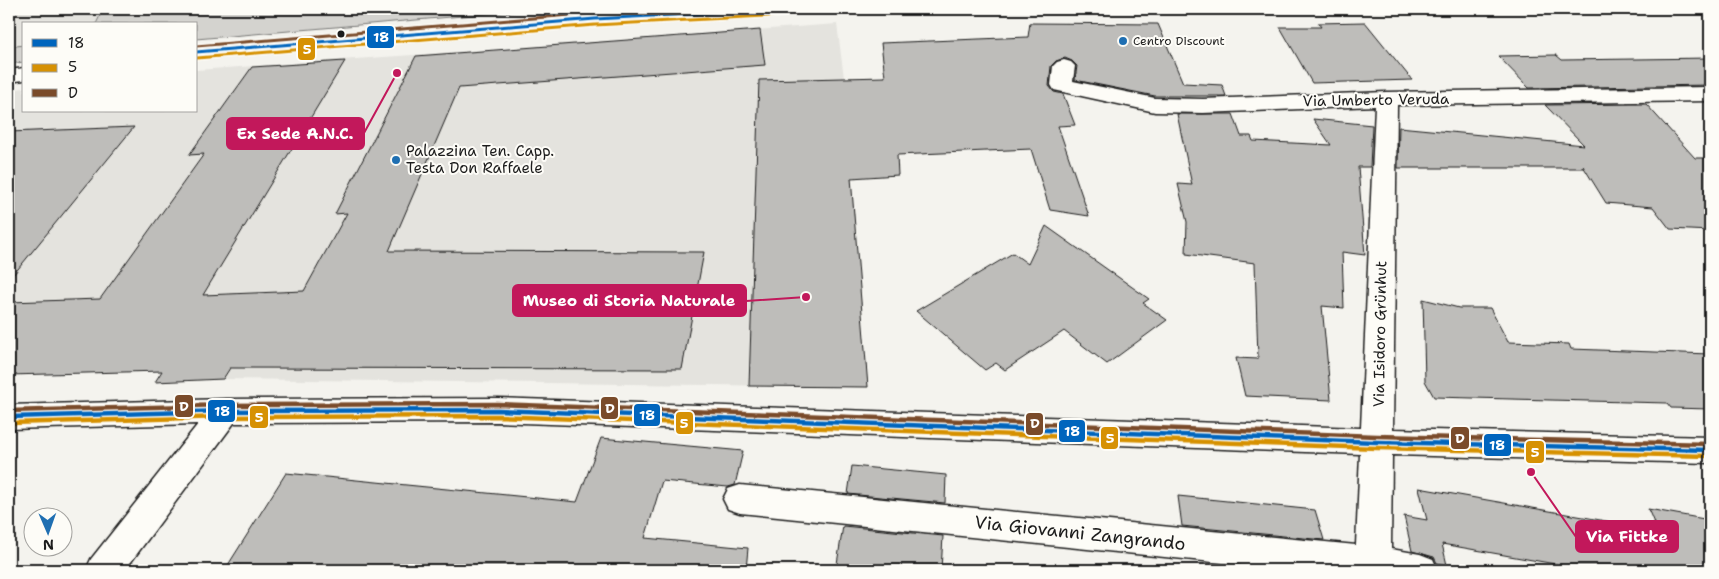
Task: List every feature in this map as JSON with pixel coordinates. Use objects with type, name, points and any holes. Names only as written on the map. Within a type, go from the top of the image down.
[{"type":"street","points":[[198,52],[595,19],[785,9]]},
{"type":"street","name":"Via Umberto Veruda","points":[[1064,66],[1062,85],[1155,105],[1203,106],[1386,99],[1710,94]]},
{"type":"street","points":[[9,76],[22,74]]},
{"type":"street","name":"Via Isidoro Grünhut","points":[[1374,566],[1386,99]]},
{"type":"street","points":[[9,418],[226,411],[498,410],[1377,442],[1710,450]]},
{"type":"street","points":[[104,570],[226,411]]},
{"type":"street","name":"Via Giovanni Zangrando","points":[[740,499],[1420,570]]},
{"type":"shaded area","points":[[9,9],[103,9],[97,22],[22,22],[22,45],[9,47]]},
{"type":"shaded area","points":[[103,9],[544,9],[198,39],[198,22],[97,22]]},
{"type":"shaded area","points":[[837,24],[844,78],[868,387],[223,379],[155,382],[162,371],[9,375],[9,90],[22,88],[22,112],[198,112],[198,70],[484,50],[519,50],[520,47],[657,38],[657,40],[691,35]]},
{"type":"shaded area","points":[[22,45],[22,62],[9,64],[9,47]]},
{"type":"building","points":[[1365,22],[1412,80],[1312,83],[1280,27],[1321,27],[1318,23]]},
{"type":"building","points":[[1030,23],[1158,24],[1183,83],[1222,85],[1226,96],[1155,96],[1075,80],[1077,66],[1072,61],[1065,58],[1056,61],[1051,66],[1049,86],[1054,92],[1063,94],[1075,125],[1058,126],[1089,216],[1050,210],[1031,149],[897,155],[898,175],[851,178],[868,387],[749,386],[759,80],[885,77],[881,43],[1028,37]]},
{"type":"building","points":[[760,30],[765,65],[459,88],[389,251],[704,252],[682,369],[230,368],[223,379],[155,382],[162,371],[9,375],[9,302],[100,299],[204,154],[189,155],[252,67],[345,61],[203,295],[304,291],[347,213],[335,214],[416,56]]},
{"type":"building","points":[[1556,55],[1562,60],[1710,58],[1710,85],[1529,88],[1498,56]]},
{"type":"building","points":[[1646,104],[1695,158],[1710,158],[1710,231],[1670,229],[1653,207],[1606,203],[1583,166],[1583,168],[1398,168],[1399,127],[1584,145],[1545,105]]},
{"type":"building","points":[[1177,114],[1233,114],[1241,136],[1251,136],[1253,141],[1331,145],[1313,119],[1372,125],[1370,167],[1358,167],[1365,255],[1342,252],[1344,308],[1322,306],[1331,400],[1245,396],[1236,358],[1258,359],[1255,263],[1186,254],[1187,222],[1178,184],[1192,185]]},
{"type":"building","points":[[134,127],[9,280],[9,132]]},
{"type":"building","points":[[1046,226],[1149,299],[1143,303],[1167,320],[1107,364],[1064,331],[1005,370],[996,363],[985,370],[916,311],[1013,253],[1028,264]]},
{"type":"building","points":[[1423,299],[1459,308],[1490,308],[1508,342],[1569,344],[1571,349],[1710,354],[1710,409],[1671,408],[1667,403],[1434,397],[1425,381]]},
{"type":"building","points":[[601,438],[743,451],[735,485],[728,487],[662,481],[645,538],[748,548],[746,570],[280,570],[228,565],[286,473],[577,502]]},
{"type":"building","points":[[852,466],[946,475],[945,503],[848,494]]},
{"type":"building","points":[[1419,488],[1657,530],[1648,509],[1710,520],[1710,570],[1589,570],[1442,544],[1447,565],[1437,563],[1434,557],[1412,551],[1404,516],[1427,520]]},
{"type":"building","points":[[1178,496],[1315,510],[1324,540],[1182,526]]},
{"type":"building","points":[[843,526],[943,536],[941,570],[836,570]]},
{"type":"transit line","name":"D","points":[[198,46],[594,13],[671,9]]},
{"type":"transit line","name":"18","points":[[198,52],[595,19],[785,9]]},
{"type":"transit line","name":"5","points":[[198,58],[595,25],[785,15]]},
{"type":"transit line","name":"D","points":[[9,411],[226,405],[498,404],[1377,436],[1710,444]]},
{"type":"transit line","name":"18","points":[[9,417],[226,411],[498,410],[1377,442],[1710,450]]},
{"type":"transit line","name":"5","points":[[9,423],[226,417],[498,416],[1377,448],[1710,456]]},
{"type":"place","name":"Centro Discount","points":[[1123,41]]},
{"type":"place","name":"Ex Sede A.N.C.","points":[[397,73]]},
{"type":"place","name":"Palazzina Ten. Capp. Testa Don Raffaele","points":[[396,160]]},
{"type":"place","name":"Museo di Storia Naturale","points":[[806,297]]},
{"type":"place","name":"Via Fittke","points":[[1531,472]]}]
